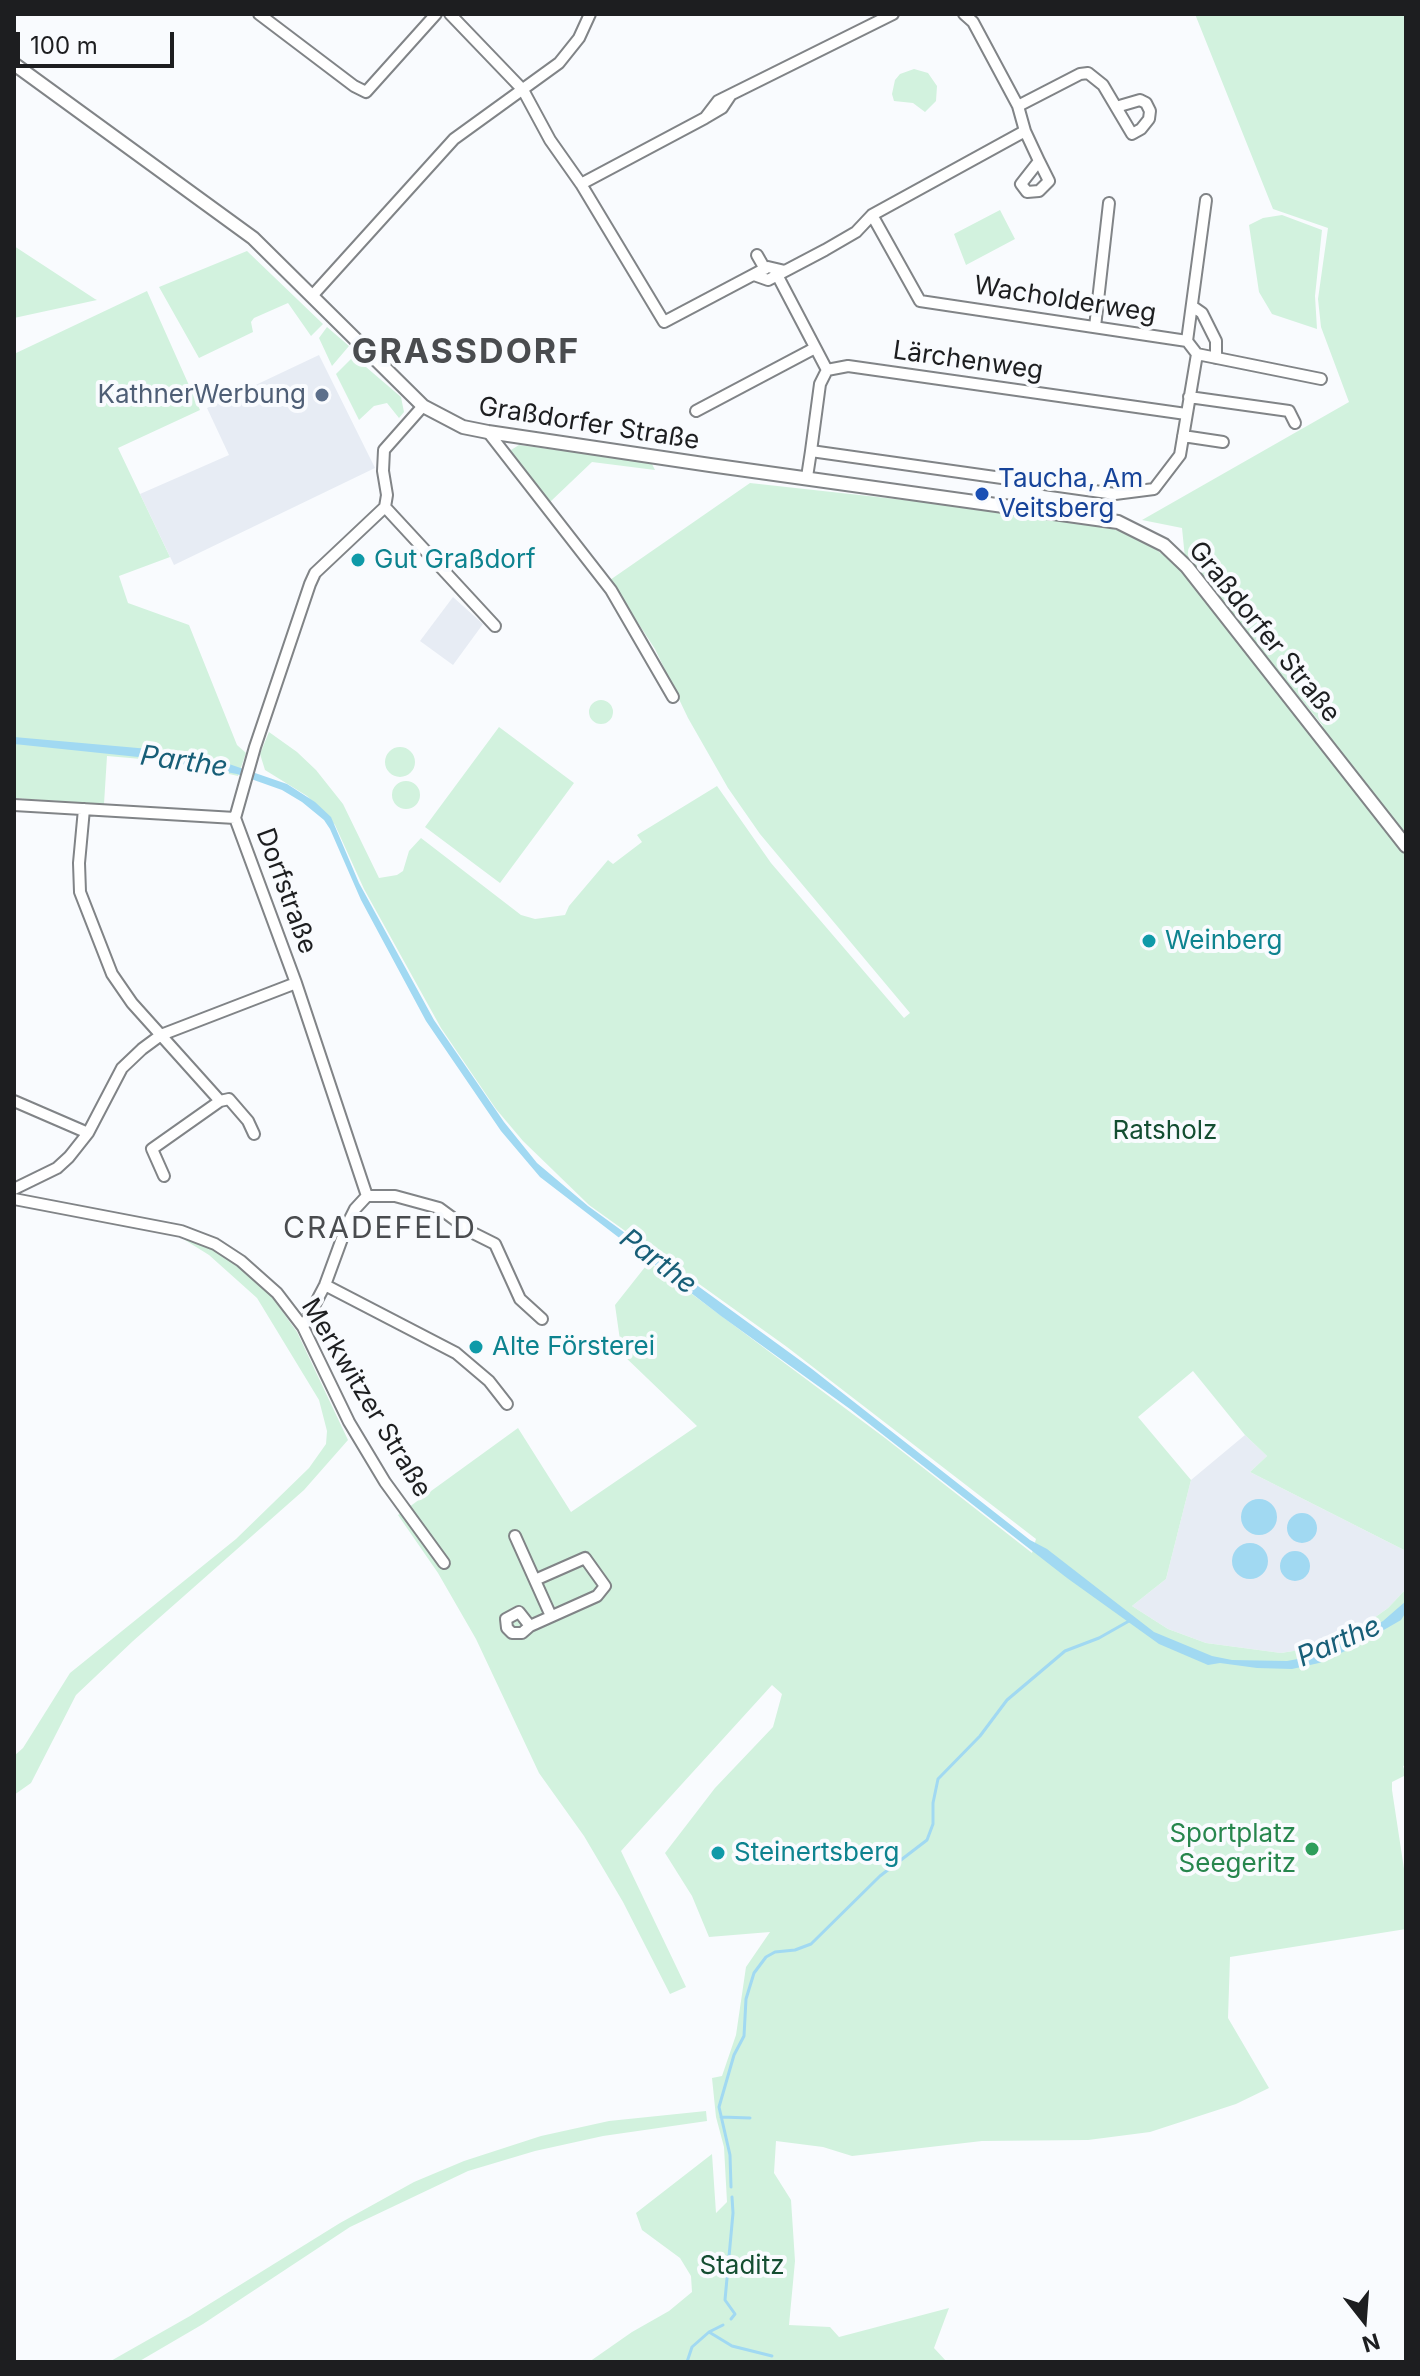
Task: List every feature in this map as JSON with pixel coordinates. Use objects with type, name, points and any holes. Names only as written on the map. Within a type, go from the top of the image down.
[{"type":"street","points":[[259,14],[366,92],[436,14]]},
{"type":"street","points":[[450,14],[523,90],[550,140],[581,184],[664,322],[754,275],[768,280],[775,271],[856,232],[872,215],[1025,131]]},
{"type":"street","points":[[312,296],[454,139],[559,63],[579,38],[590,14]]},
{"type":"street","points":[[581,184],[705,118],[718,101],[893,14]]},
{"type":"street","points":[[967,15],[1018,106],[1039,161]]},
{"type":"street","name":"Graßdorfer Straße","points":[[14,64],[253,238],[423,406],[463,427],[1118,522],[1164,545],[1187,567],[1406,846]]},
{"type":"street","points":[[1018,106],[1080,74],[1088,73],[1103,85],[1116,107]]},
{"type":"street","points":[[1187,341],[1206,200]]},
{"type":"street","points":[[1095,327],[1109,203]]},
{"type":"street","name":"Wacholderweg","points":[[872,215],[920,301],[1187,341],[1197,354]]},
{"type":"street","points":[[757,255],[775,271],[827,370],[820,384],[807,477]]},
{"type":"street","points":[[1192,306],[1202,313],[1216,341],[1216,358]]},
{"type":"street","points":[[696,411],[815,348]]},
{"type":"street","points":[[811,451],[1115,494],[1154,489],[1180,455],[1197,354],[1321,379]]},
{"type":"street","name":"Lärchenweg","points":[[827,370],[848,366],[1186,414]]},
{"type":"street","points":[[1189,397],[1289,411],[1295,423]]},
{"type":"street","points":[[423,406],[384,450],[385,507],[495,626]]},
{"type":"street","points":[[488,432],[611,590],[673,697]]},
{"type":"street","points":[[1183,436],[1223,442]]},
{"type":"street","name":"Dorfstraße","points":[[367,1196],[296,983],[235,818],[315,573],[385,507]]},
{"type":"street","points":[[14,805],[235,818]]},
{"type":"street","points":[[84,809],[80,892],[112,974],[220,1101]]},
{"type":"street","points":[[14,1189],[57,1168],[88,1133],[122,1068],[161,1035],[296,983]]},
{"type":"street","points":[[164,1176],[152,1149],[220,1101],[229,1099],[248,1121],[254,1134]]},
{"type":"street","points":[[14,1101],[88,1133]]},
{"type":"street","points":[[303,1327],[325,1285],[347,1225],[355,1209],[367,1196],[395,1196],[439,1208],[473,1233],[495,1244],[520,1299],[542,1319]]},
{"type":"street","name":"Merkwitzer Straße","points":[[14,1199],[181,1231],[215,1244],[241,1261],[277,1293],[303,1327],[349,1422],[385,1482],[444,1563]]},
{"type":"street","points":[[325,1285],[456,1353],[489,1381],[507,1404]]},
{"type":"street","points":[[515,1536],[551,1616]]},
{"type":"street","points":[[530,1626],[597,1596],[605,1586],[585,1558],[535,1580]]},
{"type":"shaded area","points":[[319,355],[375,468],[174,565],[140,494],[229,455],[207,408]]},
{"type":"shaded area","points":[[453,597],[483,624],[453,665],[420,641]]},
{"type":"shaded area","points":[[1245,1435],[1267,1456],[1250,1472],[1406,1551],[1406,1589],[1388,1608],[1367,1623],[1334,1639],[1312,1648],[1281,1653],[1206,1643],[1168,1629],[1132,1606],[1166,1579],[1191,1480]]},
{"type":"green space","points":[[1195,14],[1406,14],[1406,1551],[1250,1472],[1267,1456],[1245,1435],[1193,1371],[1138,1417],[1191,1480],[1166,1579],[1132,1606],[1168,1629],[1206,1643],[1281,1653],[1312,1648],[1367,1623],[1388,1608],[1406,1589],[1406,1765],[1403,1766],[1406,1775],[1392,1782],[1392,1790],[1406,1882],[1406,1929],[1230,1957],[1228,2018],[1269,2088],[1236,2104],[1150,2132],[1088,2140],[982,2141],[852,2156],[823,2147],[776,2141],[774,2173],[791,2200],[795,2261],[789,2325],[830,2327],[839,2337],[949,2308],[934,2348],[947,2362],[589,2362],[669,2311],[692,2292],[691,2276],[680,2258],[642,2230],[636,2213],[712,2154],[716,2213],[727,2202],[724,2147],[716,2117],[712,2078],[722,2076],[736,2035],[746,1967],[770,1932],[709,1937],[692,1896],[665,1853],[715,1788],[773,1727],[782,1694],[772,1685],[621,1851],[686,1987],[670,1994],[623,1902],[584,1836],[539,1773],[476,1639],[438,1573],[398,1515],[518,1428],[571,1512],[697,1426],[622,1354],[615,1305],[649,1262],[885,1438],[1032,1553],[1036,1539],[787,1347],[589,1205],[523,1141],[496,1109],[441,1028],[364,889],[335,825],[307,796],[265,770],[260,754],[269,732],[316,770],[343,804],[379,878],[403,871],[409,851],[421,838],[521,915],[535,919],[565,915],[608,860],[613,864],[642,842],[637,835],[717,786],[771,863],[904,1018],[910,1013],[760,834],[728,788],[688,718],[655,649],[610,580],[750,483],[1014,512],[1101,525],[1140,538],[1180,567],[1314,732],[1323,726],[1185,558],[1182,528],[1142,520],[1349,402],[1321,327],[1318,299],[1328,228],[1273,209]]},
{"type":"green space","points":[[914,69],[928,73],[937,86],[936,101],[925,112],[913,103],[894,101],[892,94],[895,80],[900,74]]},
{"type":"green space","points":[[1000,210],[1015,239],[966,265],[954,234]]},
{"type":"green space","points":[[1282,215],[1322,230],[1315,296],[1317,329],[1272,314],[1259,292],[1249,225],[1263,218]]},
{"type":"green space","points":[[14,246],[95,299],[97,300],[14,318]]},
{"type":"green space","points":[[247,251],[323,324],[311,336],[288,303],[254,318],[251,322],[253,332],[199,358],[159,287]]},
{"type":"green space","points":[[147,291],[200,410],[118,448],[170,557],[119,576],[128,603],[189,625],[237,745],[246,753],[238,776],[176,762],[107,756],[104,804],[14,798],[14,354]]},
{"type":"green space","points":[[327,327],[349,346],[332,366],[319,338]]},
{"type":"green space","points":[[356,354],[366,367],[401,397],[404,412],[399,418],[387,403],[374,406],[359,420],[336,374]]},
{"type":"green space","points":[[519,445],[651,462],[655,470],[592,462],[550,502],[515,461],[511,450]]},
{"type":"green space","points":[[601,700],[610,703],[613,712],[610,721],[601,724],[592,721],[589,712],[592,703]]},
{"type":"green space","points":[[499,727],[574,783],[500,883],[425,827]]},
{"type":"green space","points":[[400,747],[406,748],[414,756],[414,768],[406,776],[400,777],[394,776],[386,768],[385,762],[386,756],[394,748]]},
{"type":"green space","points":[[406,781],[416,785],[420,795],[416,805],[406,809],[396,805],[392,795],[396,785]]},
{"type":"green space","points":[[172,1232],[226,1254],[267,1290],[297,1332],[348,1440],[304,1490],[76,1695],[31,1783],[14,1795],[14,1756],[23,1748],[70,1673],[236,1539],[309,1468],[326,1444],[327,1431],[319,1400],[257,1298],[209,1255]]},
{"type":"green space","points":[[706,2111],[707,2121],[603,2136],[535,2151],[468,2171],[350,2227],[203,2324],[138,2362],[109,2362],[414,2182],[464,2161],[541,2136],[609,2121]]},
{"type":"water","name":"Parthe","points":[[14,737],[149,749],[229,764],[287,784],[315,802],[331,817],[359,883],[434,1020],[504,1122],[537,1163],[588,1206],[812,1369],[1030,1540],[1047,1549],[1154,1632],[1212,1656],[1232,1660],[1287,1661],[1314,1656],[1357,1636],[1383,1621],[1406,1601],[1406,1612],[1401,1620],[1319,1663],[1292,1669],[1220,1663],[1208,1665],[1159,1644],[1067,1578],[850,1409],[721,1316],[540,1177],[501,1131],[426,1021],[361,900],[330,829],[302,802],[282,790],[237,774],[148,758],[14,744]]},
{"type":"water","points":[[1259,1499],[1272,1504],[1277,1517],[1272,1530],[1259,1535],[1246,1530],[1241,1517],[1246,1504]]},
{"type":"water","points":[[1302,1513],[1312,1518],[1317,1528],[1312,1538],[1302,1543],[1292,1538],[1287,1528],[1292,1518]]},
{"type":"water","points":[[1250,1543],[1263,1548],[1268,1561],[1263,1574],[1250,1579],[1237,1574],[1232,1561],[1237,1548]]},
{"type":"water","points":[[1295,1551],[1305,1556],[1310,1566],[1305,1576],[1295,1581],[1285,1576],[1280,1566],[1285,1556]]},
{"type":"waterway","points":[[731,2187],[730,2155],[719,2107],[734,2055],[744,2036],[746,1999],[754,1973],[766,1957],[775,1952],[811,1944],[880,1876],[927,1840],[933,1824],[938,1779],[980,1736],[1007,1700],[1065,1651],[1099,1638],[1129,1621]]},
{"type":"waterway","points":[[721,2117],[750,2118]]},
{"type":"waterway","points":[[731,2319],[735,2314],[725,2300],[732,2197]]},
{"type":"waterway","points":[[687,2362],[692,2347],[723,2325]]},
{"type":"waterway","points":[[709,2332],[732,2346],[772,2356]]},
{"type":"place","name":"KathnerWerbung","points":[[322,395]]},
{"type":"place","name":"Taucha, Am Veitsberg","points":[[982,494]]},
{"type":"place","name":"Gut Graßdorf","points":[[358,560]]},
{"type":"place","name":"Weinberg","points":[[1149,941]]},
{"type":"place","name":"Alte Försterei","points":[[476,1347]]},
{"type":"place","name":"Sportplatz Seegeritz","points":[[1312,1849]]},
{"type":"place","name":"Steinertsberg","points":[[718,1853]]},
{"type":"district","name":"GRASSDORF","points":[[466,353]]},
{"type":"district","name":"CRADEFELD","points":[[380,1229]]},
{"type":"park label","name":"Ratsholz","points":[[1165,1131]]},
{"type":"park label","name":"Staditz","points":[[742,2266]]}]
